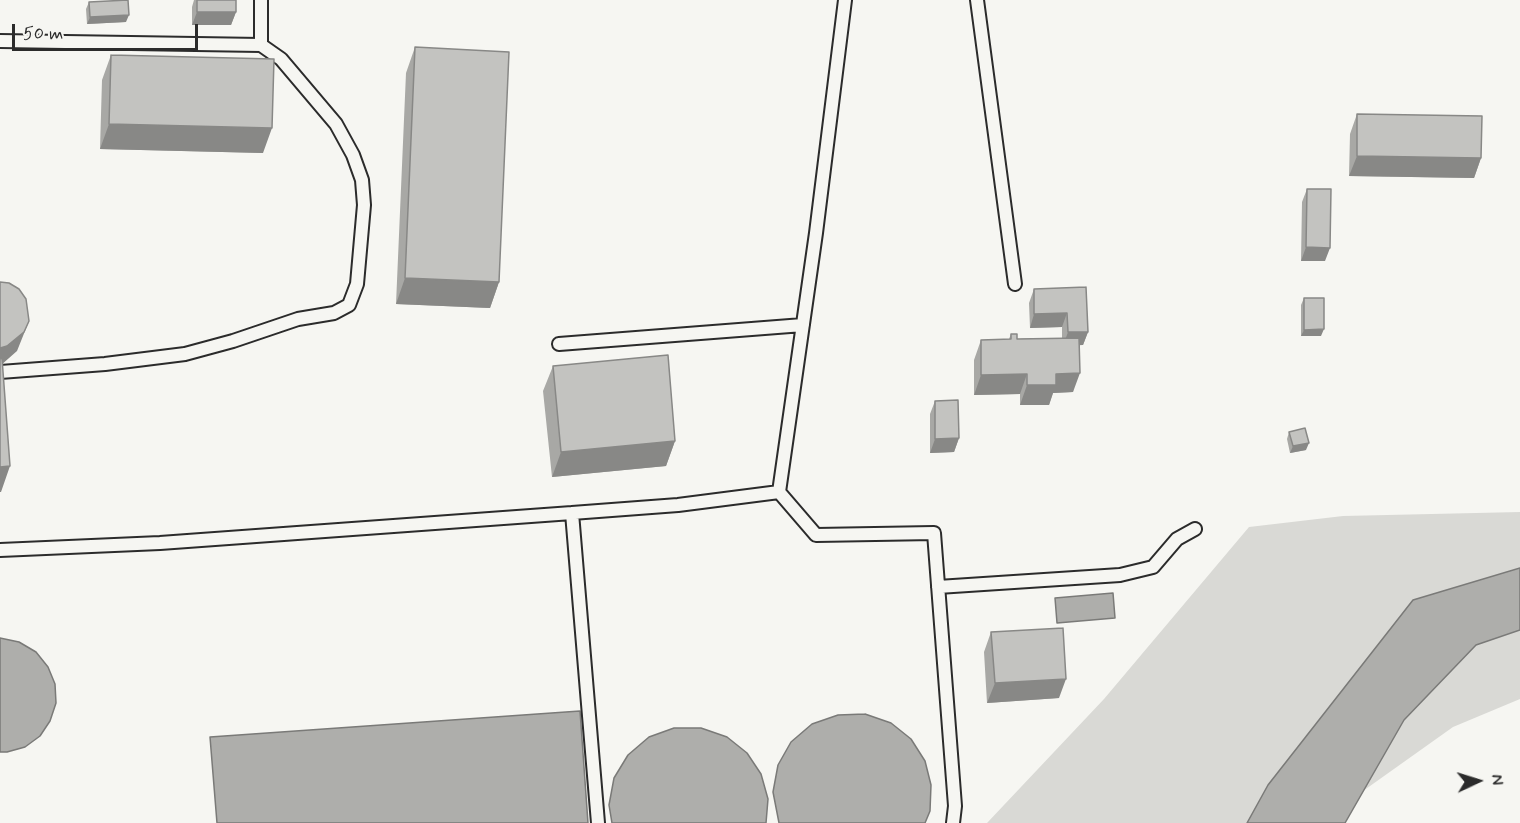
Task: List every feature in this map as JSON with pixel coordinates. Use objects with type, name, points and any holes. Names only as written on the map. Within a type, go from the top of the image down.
[{"type":"lane","points":[[261,0],[261,45]]},
{"type":"lane","points":[[845,0],[803,325],[778,492],[816,535],[934,533],[955,806],[953,823]]},
{"type":"lane","points":[[977,0],[1015,284]]},
{"type":"lane","points":[[0,41],[261,45],[280,59],[336,124],[359,172],[364,206],[357,284],[349,305],[334,313],[298,318],[233,341],[184,354],[105,364],[0,372]]},
{"type":"lane","points":[[559,344],[803,325]]},
{"type":"lane","points":[[0,550],[160,543],[572,513],[678,505],[778,492]]},
{"type":"lane","points":[[572,513],[598,823]]},
{"type":"lane","points":[[938,587],[1120,575],[1153,567],[1177,539],[1196,530]]},
{"type":"shaded area","points":[[1520,512],[1520,568],[1413,600],[1268,785],[1247,823],[987,823],[1104,699],[1249,527],[1343,516]]},
{"type":"shaded area","points":[[1520,568],[1520,630],[1476,645],[1404,720],[1345,823],[1247,823],[1268,785],[1413,600]]},
{"type":"shaded area","points":[[1113,593],[1115,618],[1057,623],[1055,598]]},
{"type":"shaded area","points":[[1520,630],[1520,699],[1453,727],[1363,791],[1404,720],[1476,645]]},
{"type":"shaded area","points":[[0,638],[19,642],[36,652],[48,667],[55,684],[56,703],[50,721],[40,736],[25,747],[7,752],[0,752]]},
{"type":"shaded area","points":[[580,711],[588,823],[217,823],[210,737]]},
{"type":"shaded area","points":[[865,714],[891,723],[911,739],[925,761],[931,785],[930,811],[925,823],[779,823],[773,792],[778,765],[791,742],[812,724],[838,715]]},
{"type":"shaded area","points":[[674,728],[701,728],[727,737],[747,753],[761,774],[768,799],[766,823],[612,823],[609,805],[614,778],[628,755],[649,737]]},
{"type":"building","points":[[128,0],[129,15],[90,17],[89,2]]},
{"type":"building","points":[[197,0],[236,0],[236,12],[197,12]]},
{"type":"building","points":[[415,47],[509,52],[499,282],[405,278]]},
{"type":"building","points":[[111,55],[274,59],[272,128],[109,124]]},
{"type":"building","points":[[1357,114],[1482,116],[1481,158],[1357,156]]},
{"type":"building","points":[[1307,189],[1331,189],[1330,248],[1306,247]]},
{"type":"building","points":[[0,282],[9,283],[19,289],[26,299],[29,321],[24,332],[7,346],[0,348]]},
{"type":"building","points":[[1086,287],[1088,332],[1068,332],[1067,313],[1034,314],[1034,289]]},
{"type":"building","points":[[1304,298],[1324,298],[1324,329],[1304,330]]},
{"type":"building","points":[[1011,334],[1017,334],[1017,339],[1079,338],[1080,373],[1056,374],[1056,385],[1027,385],[1027,374],[981,375],[981,340],[1011,339]]},
{"type":"building","points":[[668,355],[675,441],[561,452],[553,366]]},
{"type":"building","points":[[2,358],[10,466],[0,467],[0,359]]},
{"type":"building","points":[[958,400],[959,438],[935,439],[935,401]]},
{"type":"building","points":[[1305,428],[1309,443],[1293,446],[1289,432]]},
{"type":"building","points":[[1063,628],[1066,679],[995,683],[991,632]]}]
